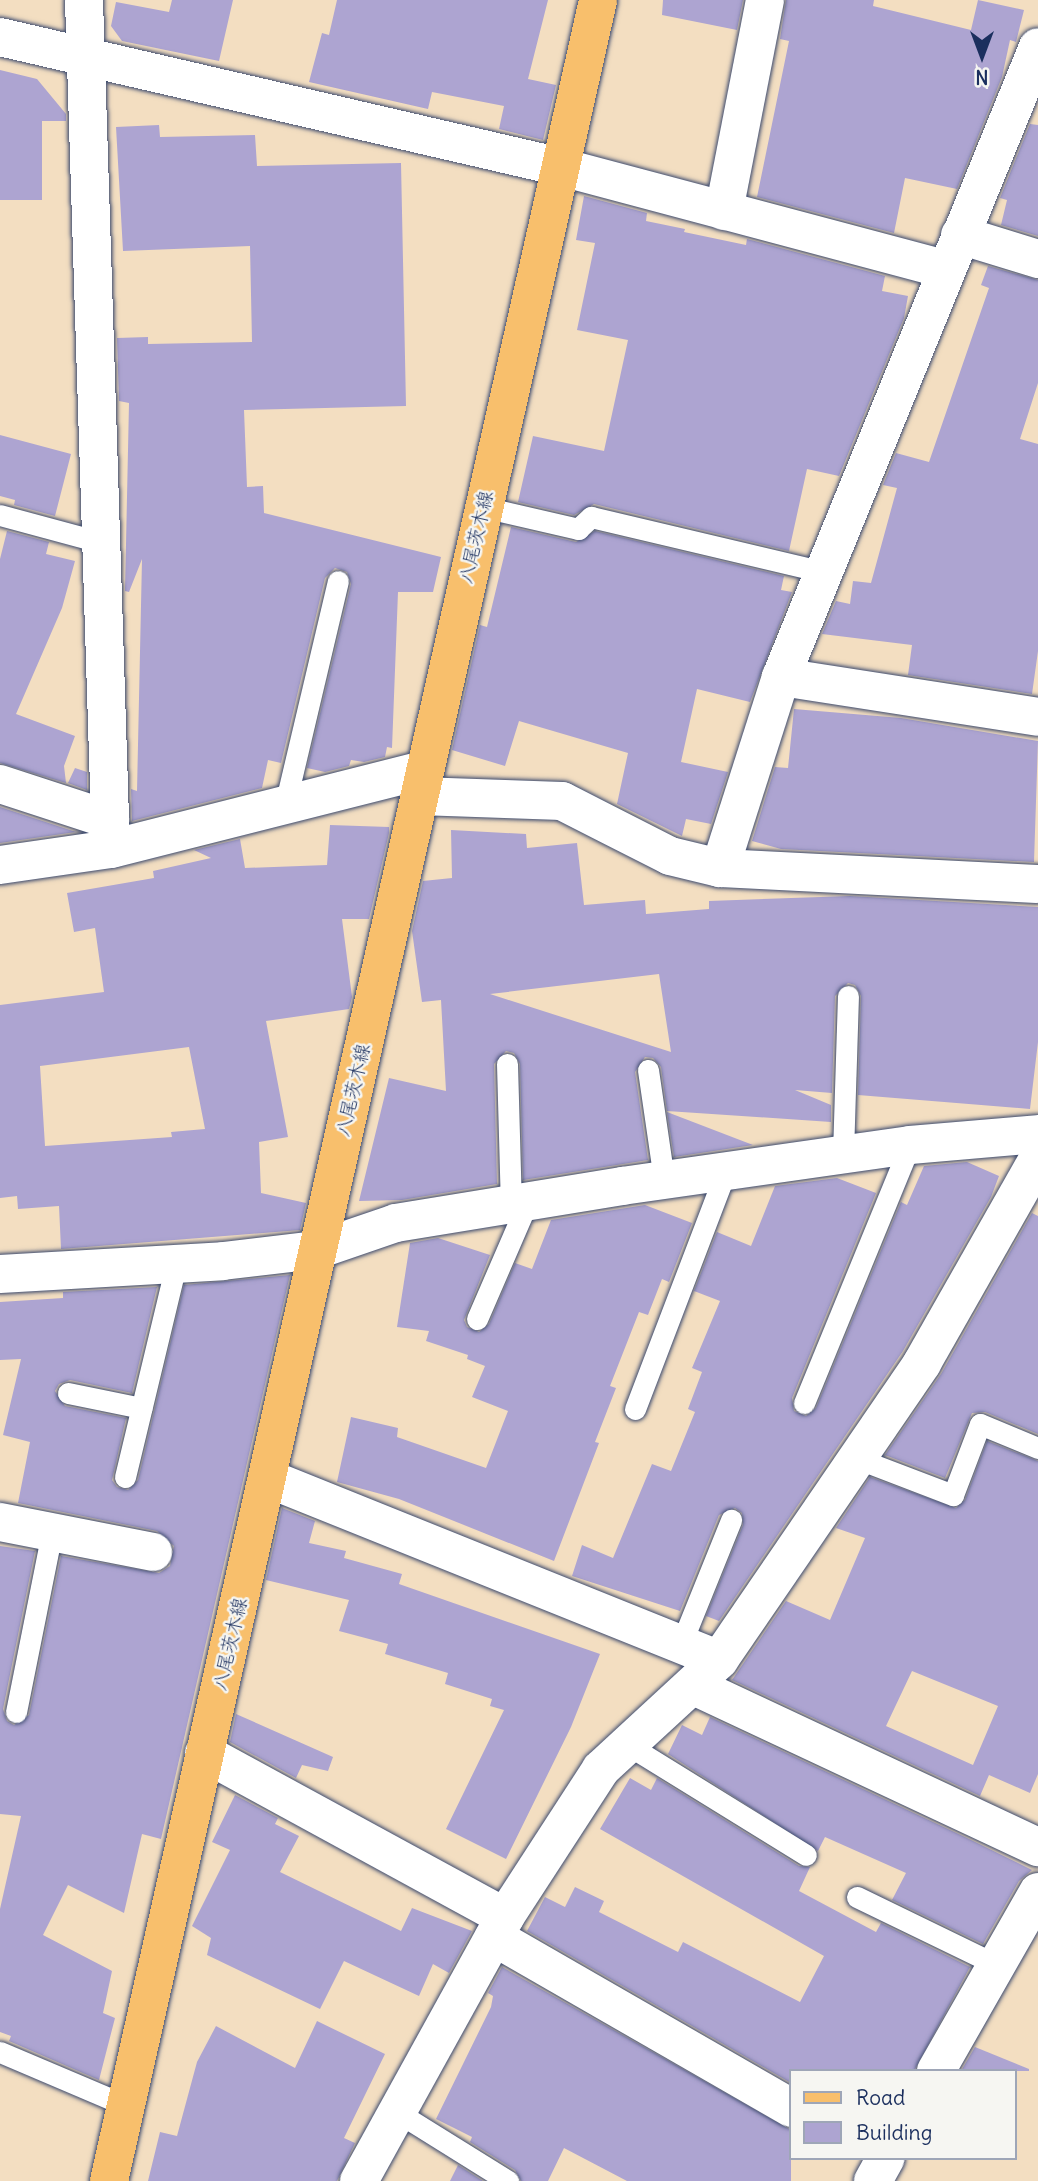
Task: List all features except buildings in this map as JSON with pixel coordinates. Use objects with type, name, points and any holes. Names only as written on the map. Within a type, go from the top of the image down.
[{"type":"main road","name":"八尾茨木線","points":[[109,2181],[598,0]]},
{"type":"street","points":[[84,0],[110,835]]},
{"type":"street","points":[[724,211],[765,0]]},
{"type":"street","points":[[0,37],[85,60],[561,167],[944,269]]},
{"type":"street","points":[[720,868],[780,677],[944,269],[1031,85],[1038,47]]},
{"type":"street","points":[[960,235],[1038,259]]},
{"type":"street","points":[[780,677],[1038,717]]},
{"type":"street","points":[[0,865],[110,835],[421,783],[562,801],[670,856],[720,868],[1038,884]]},
{"type":"street","points":[[0,784],[110,835]]},
{"type":"street","points":[[0,1274],[176,1264],[317,1250],[396,1223],[519,1203],[909,1145],[1038,1134]]},
{"type":"street","points":[[359,2181],[500,1927],[601,1769],[707,1673],[922,1363],[1038,1159]]},
{"type":"street","points":[[267,1478],[681,1644],[707,1673],[1038,1847]]},
{"type":"street","points":[[0,1522],[153,1552]]},
{"type":"street","points":[[204,1753],[500,1927],[790,2107]]},
{"type":"street","points":[[937,2069],[1038,1892]]},
{"type":"lane","points":[[483,507],[578,529],[591,517],[823,572]]},
{"type":"lane","points":[[0,514],[100,542]]},
{"type":"lane","points":[[285,805],[338,581]]},
{"type":"lane","points":[[843,1154],[848,996]]},
{"type":"lane","points":[[477,1319],[519,1203],[507,1064]]},
{"type":"lane","points":[[648,1070],[664,1180]]},
{"type":"lane","points":[[804,1403],[909,1145]]},
{"type":"lane","points":[[635,1409],[726,1171]]},
{"type":"lane","points":[[125,1477],[176,1264]]},
{"type":"lane","points":[[68,1394],[142,1408]]},
{"type":"lane","points":[[856,1458],[953,1495],[980,1424],[1038,1447]]},
{"type":"lane","points":[[681,1644],[731,1520]]},
{"type":"lane","points":[[16,1712],[52,1532]]},
{"type":"lane","points":[[628,1745],[806,1855]]},
{"type":"lane","points":[[857,1897],[997,1965]]},
{"type":"lane","points":[[0,2052],[125,2105]]},
{"type":"lane","points":[[397,2112],[508,2181]]}]
